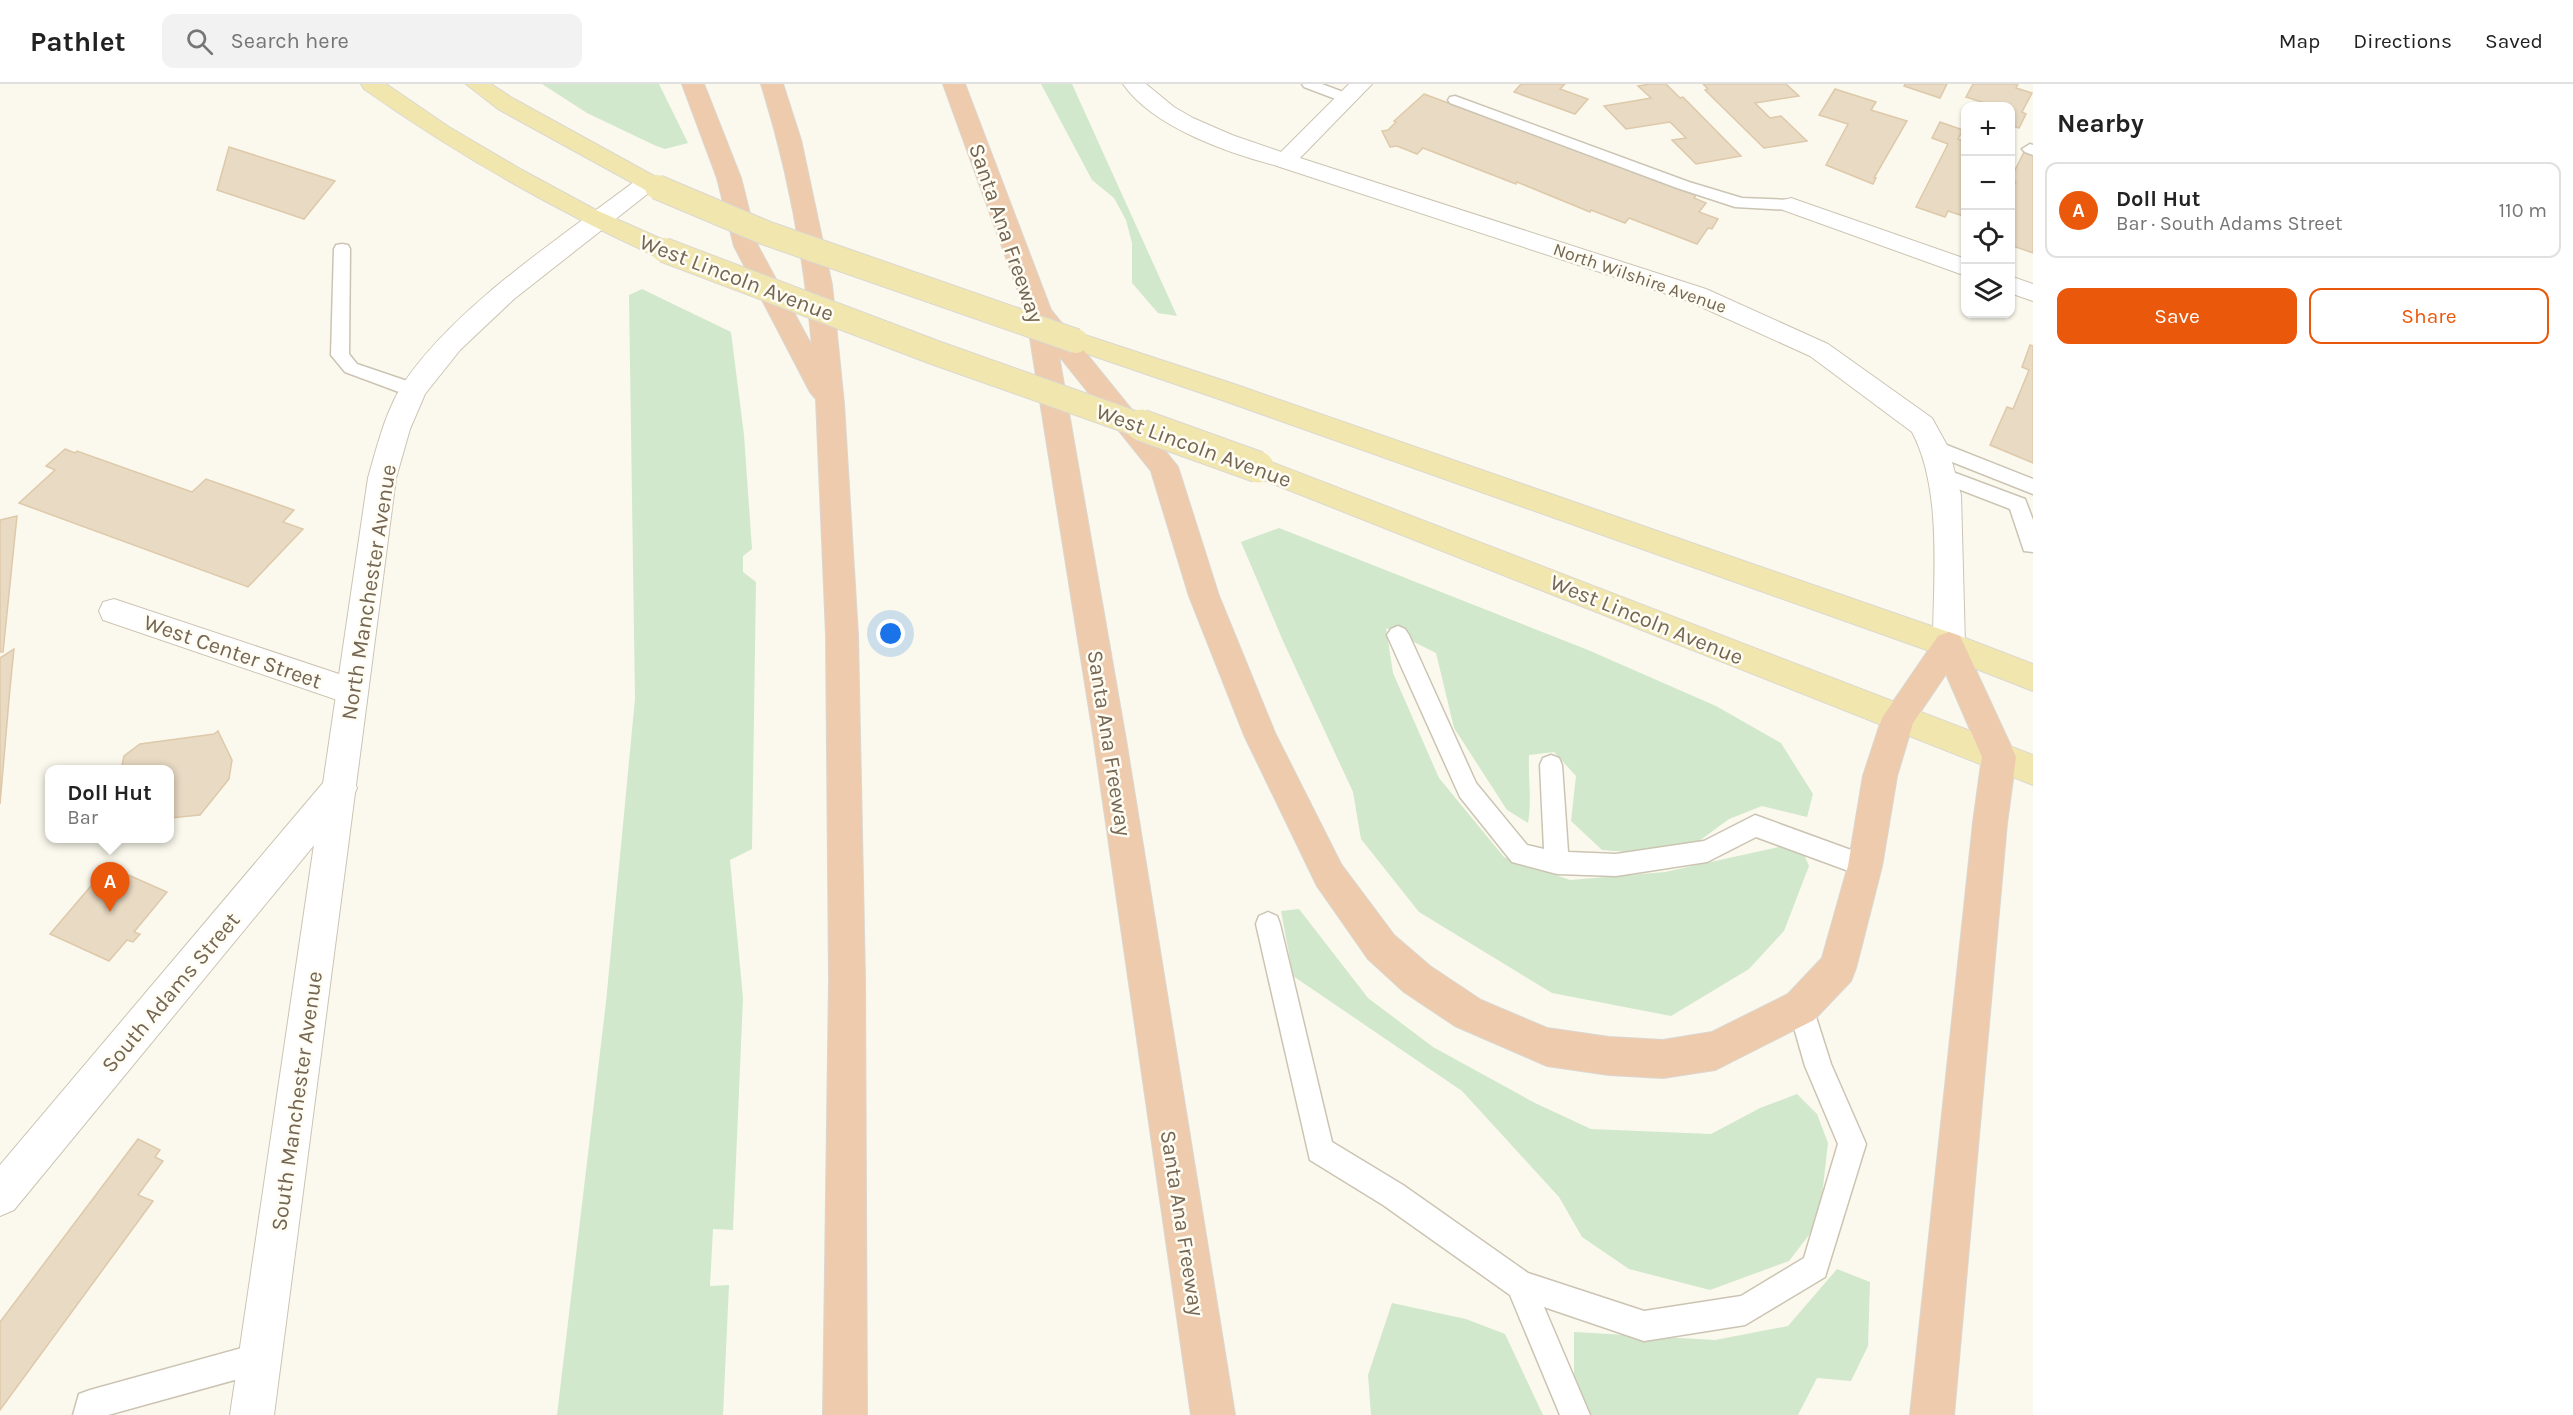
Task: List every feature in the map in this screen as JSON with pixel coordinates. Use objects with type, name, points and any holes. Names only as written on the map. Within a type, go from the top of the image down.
[{"type":"highway","points":[[693,84],[729,178],[746,246],[830,404]]},
{"type":"highway","points":[[772,84],[790,140],[819,285],[830,404],[842,646],[846,980],[846,1415]]},
{"type":"highway","name":"Santa Ana Freeway","points":[[954,84],[1039,313],[1110,740],[1213,1415]]},
{"type":"highway","points":[[1039,313],[1164,466],[1204,596],[1260,735],[1329,875],[1381,948],[1417,979],[1468,1013],[1547,1047],[1609,1056],[1663,1059],[1715,1051],[1801,1007],[1838,968],[1865,866],[1880,776],[1898,718],[1949,645],[2016,763],[1990,823],[1932,1415]]},
{"type":"main road","name":"West Lincoln Avenue","points":[[372,84],[484,157],[597,219],[664,250],[936,353],[1258,467],[2016,763]]},
{"type":"main road","points":[[477,84],[506,104],[652,185],[766,233],[1949,645],[2033,678]]},
{"type":"street","name":"North Wilshire Avenue","points":[[1134,84],[1152,103],[1186,124],[1234,144],[1697,295],[1819,350],[1922,424],[1934,447],[1947,495],[1949,645]]},
{"type":"street","points":[[1285,161],[1353,91]]},
{"type":"street","name":"North Manchester Avenue","points":[[340,788],[382,478],[396,429],[413,390],[450,344],[505,293],[597,219],[652,185]]},
{"type":"street","points":[[1791,205],[1961,267]]},
{"type":"street","points":[[2015,286],[2033,292]]},
{"type":"street","name":"West Center Street","points":[[114,611],[352,692]]},
{"type":"street","name":"South Adams Street","points":[[0,1196],[340,788]]},
{"type":"street","name":"South Manchester Avenue","points":[[252,1415],[340,788]]},
{"type":"lane","points":[[1309,84],[1353,91]]},
{"type":"lane","points":[[1455,100],[1683,185],[1741,203],[1791,205]]},
{"type":"lane","points":[[342,249],[340,355],[351,368],[413,390]]},
{"type":"lane","points":[[1934,447],[2033,487]]},
{"type":"lane","points":[[1942,475],[2018,504],[2031,545]]},
{"type":"lane","points":[[1398,635],[1468,790],[1520,854],[1557,863],[1616,865],[1707,851],[1755,826],[1865,866]]},
{"type":"lane","points":[[1551,765],[1557,863]]},
{"type":"lane","points":[[1268,924],[1320,1150],[1393,1195],[1520,1285],[1644,1326],[1745,1310],[1815,1267],[1852,1144],[1818,1066],[1801,1007]]},
{"type":"lane","points":[[1520,1285],[1575,1415]]},
{"type":"lane","points":[[88,1415],[90,1405],[260,1358]]},
{"type":"green space","points":[[542,84],[659,84],[688,143],[665,149],[654,145],[587,113]]},
{"type":"green space","points":[[1041,84],[1072,84],[1177,316],[1158,313],[1132,283],[1132,243],[1126,220],[1114,198],[1092,180]]},
{"type":"green space","points":[[642,289],[731,332],[744,435],[752,549],[743,556],[743,572],[756,582],[752,849],[730,860],[743,998],[733,1230],[713,1229],[710,1286],[729,1285],[723,1415],[557,1415],[606,1002],[635,699],[629,295]]},
{"type":"green space","points":[[1279,528],[1588,650],[1716,706],[1781,743],[1813,794],[1807,817],[1762,806],[1729,819],[1695,844],[1652,854],[1602,850],[1571,821],[1576,776],[1554,752],[1529,755],[1528,823],[1507,810],[1454,728],[1436,653],[1386,628],[1393,673],[1439,778],[1504,857],[1570,880],[1665,872],[1779,847],[1803,852],[1809,866],[1784,931],[1749,969],[1671,1016],[1552,993],[1419,912],[1361,839],[1353,792],[1283,641],[1241,542]]},
{"type":"green space","points":[[1299,909],[1368,998],[1433,1047],[1535,1103],[1591,1129],[1711,1134],[1760,1108],[1797,1094],[1817,1114],[1828,1143],[1819,1222],[1789,1261],[1710,1290],[1629,1269],[1582,1237],[1559,1197],[1462,1091],[1293,976],[1281,911]]},
{"type":"green space","points":[[1837,1269],[1870,1282],[1868,1346],[1851,1381],[1817,1378],[1798,1415],[1585,1415],[1574,1376],[1574,1332],[1715,1340],[1788,1326]]},
{"type":"green space","points":[[1392,1303],[1466,1319],[1505,1334],[1543,1415],[1371,1415],[1368,1375]]},
{"type":"building","points":[[1521,84],[1565,84],[1560,89],[1588,99],[1575,114],[1514,92]]},
{"type":"building","points":[[1666,84],[1680,98],[1683,97],[1741,156],[1696,164],[1672,140],[1686,138],[1670,122],[1626,129],[1604,106],[1651,98],[1638,86]]},
{"type":"building","points":[[1703,84],[1786,84],[1799,96],[1755,103],[1770,118],[1781,116],[1807,141],[1764,148],[1705,90],[1708,89]]},
{"type":"building","points":[[1905,84],[1947,84],[1940,98],[1904,86]]},
{"type":"building","points":[[1973,84],[2018,84],[2016,88],[2032,93],[2022,112],[2026,114],[2019,128],[2015,127],[2015,102],[1982,102],[1966,97]]},
{"type":"building","points":[[1835,89],[1876,102],[1871,110],[1907,121],[1874,178],[1876,178],[1873,184],[1826,165],[1848,124],[1819,115]]},
{"type":"building","points":[[1424,94],[1696,195],[1694,198],[1706,203],[1699,212],[1718,219],[1712,229],[1708,228],[1697,244],[1629,218],[1625,223],[1591,210],[1590,212],[1517,182],[1516,184],[1423,148],[1417,154],[1397,146],[1390,147],[1382,131],[1388,130],[1396,122],[1394,121]]},
{"type":"building","points":[[1940,122],[1961,129],[1958,139],[1961,140],[1961,215],[1948,211],[1945,217],[1916,207],[1948,144],[1932,138]]},
{"type":"building","points":[[229,147],[335,181],[304,219],[217,190]]},
{"type":"building","points":[[2024,152],[2033,155],[2033,253],[2015,247],[2015,170]]},
{"type":"building","points":[[2030,345],[2033,346],[2033,463],[1990,445],[2007,407],[2013,409],[2029,370],[2022,367]]},
{"type":"building","points":[[65,449],[75,453],[77,451],[192,492],[206,479],[294,510],[283,522],[303,529],[248,587],[19,503],[55,470],[46,466]]},
{"type":"building","points":[[17,516],[3,652],[0,652],[0,520]]},
{"type":"building","points":[[14,649],[10,688],[0,804],[0,658]]},
{"type":"building","points":[[218,731],[232,760],[229,779],[200,815],[174,818],[174,765],[122,765],[124,756],[140,744],[214,734]]},
{"type":"building","points":[[108,866],[167,892],[134,932],[140,934],[133,942],[127,940],[109,961],[50,934]]},
{"type":"building","points":[[138,1139],[160,1150],[155,1157],[163,1161],[138,1195],[153,1201],[0,1410],[0,1322]]},
{"type":"place","name":"Doll Hut","points":[[110,912]]}]
